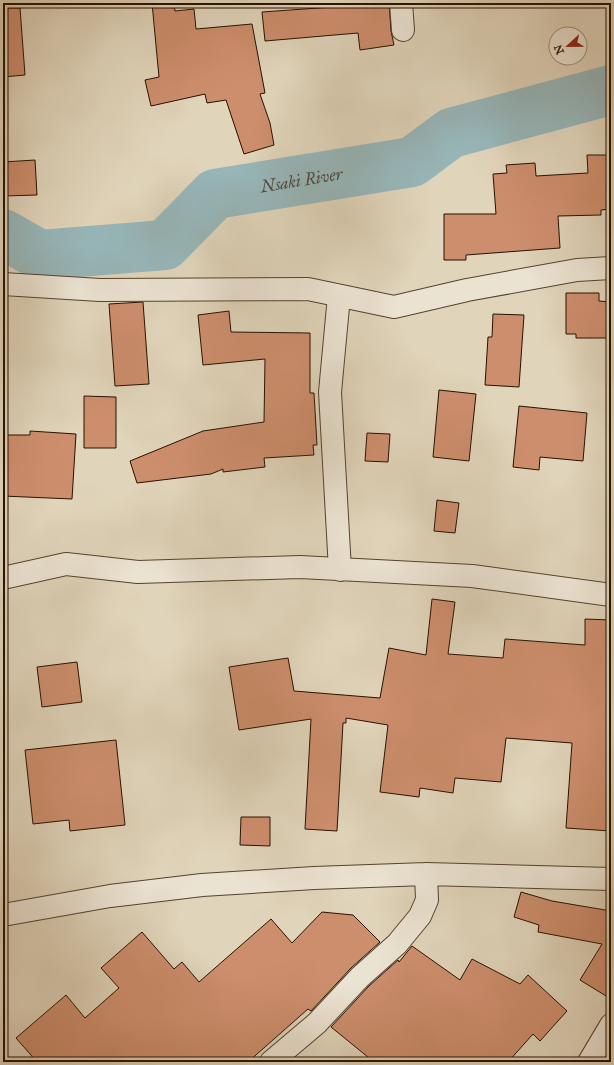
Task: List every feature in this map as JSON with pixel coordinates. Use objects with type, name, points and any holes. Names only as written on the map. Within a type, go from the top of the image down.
[{"type":"street","points":[[401,3],[403,30]]},
{"type":"street","points":[[3,284],[100,290],[308,289],[394,307],[468,290],[538,277],[577,270],[611,268]]},
{"type":"street","points":[[340,296],[330,392],[340,570]]},
{"type":"street","points":[[3,578],[66,564],[138,572],[300,567],[472,576],[611,595]]},
{"type":"street","points":[[3,915],[110,896],[202,885],[314,878],[426,874],[611,880]]},
{"type":"street","points":[[271,1062],[317,1023],[360,977],[397,944],[416,921],[420,916],[427,900],[426,874]]},
{"type":"street","points":[[589,1062],[611,1025]]},
{"type":"building","points":[[152,3],[174,3],[175,11],[194,9],[196,29],[252,24],[265,93],[260,94],[270,123],[274,145],[244,154],[226,100],[207,103],[205,94],[151,106],[145,80],[159,77]]},
{"type":"building","points":[[389,3],[391,31],[394,45],[360,50],[358,33],[265,41],[262,12]]},
{"type":"building","points":[[3,8],[20,8],[25,75],[3,77]]},
{"type":"building","points":[[587,155],[611,155],[611,209],[601,210],[601,215],[558,216],[560,248],[466,255],[466,260],[444,260],[444,214],[496,214],[493,174],[507,173],[506,165],[535,163],[536,176],[588,173]]},
{"type":"building","points":[[35,160],[37,195],[3,196],[3,162]]},
{"type":"building","points":[[566,293],[599,293],[599,301],[611,302],[611,338],[576,338],[576,334],[566,334]]},
{"type":"building","points":[[143,302],[149,384],[115,386],[109,304]]},
{"type":"building","points":[[229,311],[231,332],[310,333],[310,393],[314,393],[317,445],[313,445],[314,455],[264,458],[265,467],[223,472],[223,469],[211,474],[137,483],[130,461],[203,431],[264,422],[265,359],[203,365],[198,315]]},
{"type":"building","points":[[493,314],[524,315],[519,387],[485,385],[488,337],[492,337]]},
{"type":"building","points":[[439,390],[476,394],[469,461],[433,457]]},
{"type":"building","points":[[84,396],[116,397],[116,448],[84,448]]},
{"type":"building","points":[[519,406],[587,413],[583,461],[540,457],[539,470],[513,467]]},
{"type":"building","points":[[30,431],[76,434],[72,499],[3,496],[3,435],[30,435]]},
{"type":"building","points":[[367,433],[390,434],[388,462],[365,461]]},
{"type":"building","points":[[437,500],[459,503],[455,533],[434,531]]},
{"type":"building","points":[[432,599],[455,602],[448,654],[503,658],[505,639],[585,645],[585,619],[611,620],[611,831],[566,828],[572,743],[506,738],[501,782],[455,778],[453,793],[420,788],[419,797],[380,792],[388,725],[346,718],[346,723],[343,723],[337,831],[305,829],[311,719],[239,730],[229,667],[288,658],[294,691],[380,698],[389,648],[426,655]]},
{"type":"building","points":[[77,662],[82,702],[42,707],[37,667]]},
{"type":"building","points":[[116,740],[125,825],[70,831],[69,820],[33,824],[25,750]]},
{"type":"building","points":[[241,817],[270,817],[270,846],[240,845]]},
{"type":"building","points":[[521,892],[552,901],[611,911],[611,999],[580,980],[602,944],[538,932],[539,925],[514,917]]},
{"type":"building","points":[[322,912],[353,915],[380,942],[351,968],[311,1011],[308,1009],[248,1062],[37,1062],[16,1038],[66,995],[85,1018],[119,988],[101,968],[142,932],[174,969],[182,962],[199,982],[271,919],[292,943]]},
{"type":"building","points":[[412,946],[460,980],[472,959],[520,984],[528,975],[567,1011],[540,1041],[533,1034],[508,1062],[374,1062],[331,1027],[369,986],[398,960],[399,962]]},
{"type":"waterway","name":"Nsaki River","points":[[3,234],[40,255],[165,245],[215,194],[412,162],[451,133],[611,90]]}]
